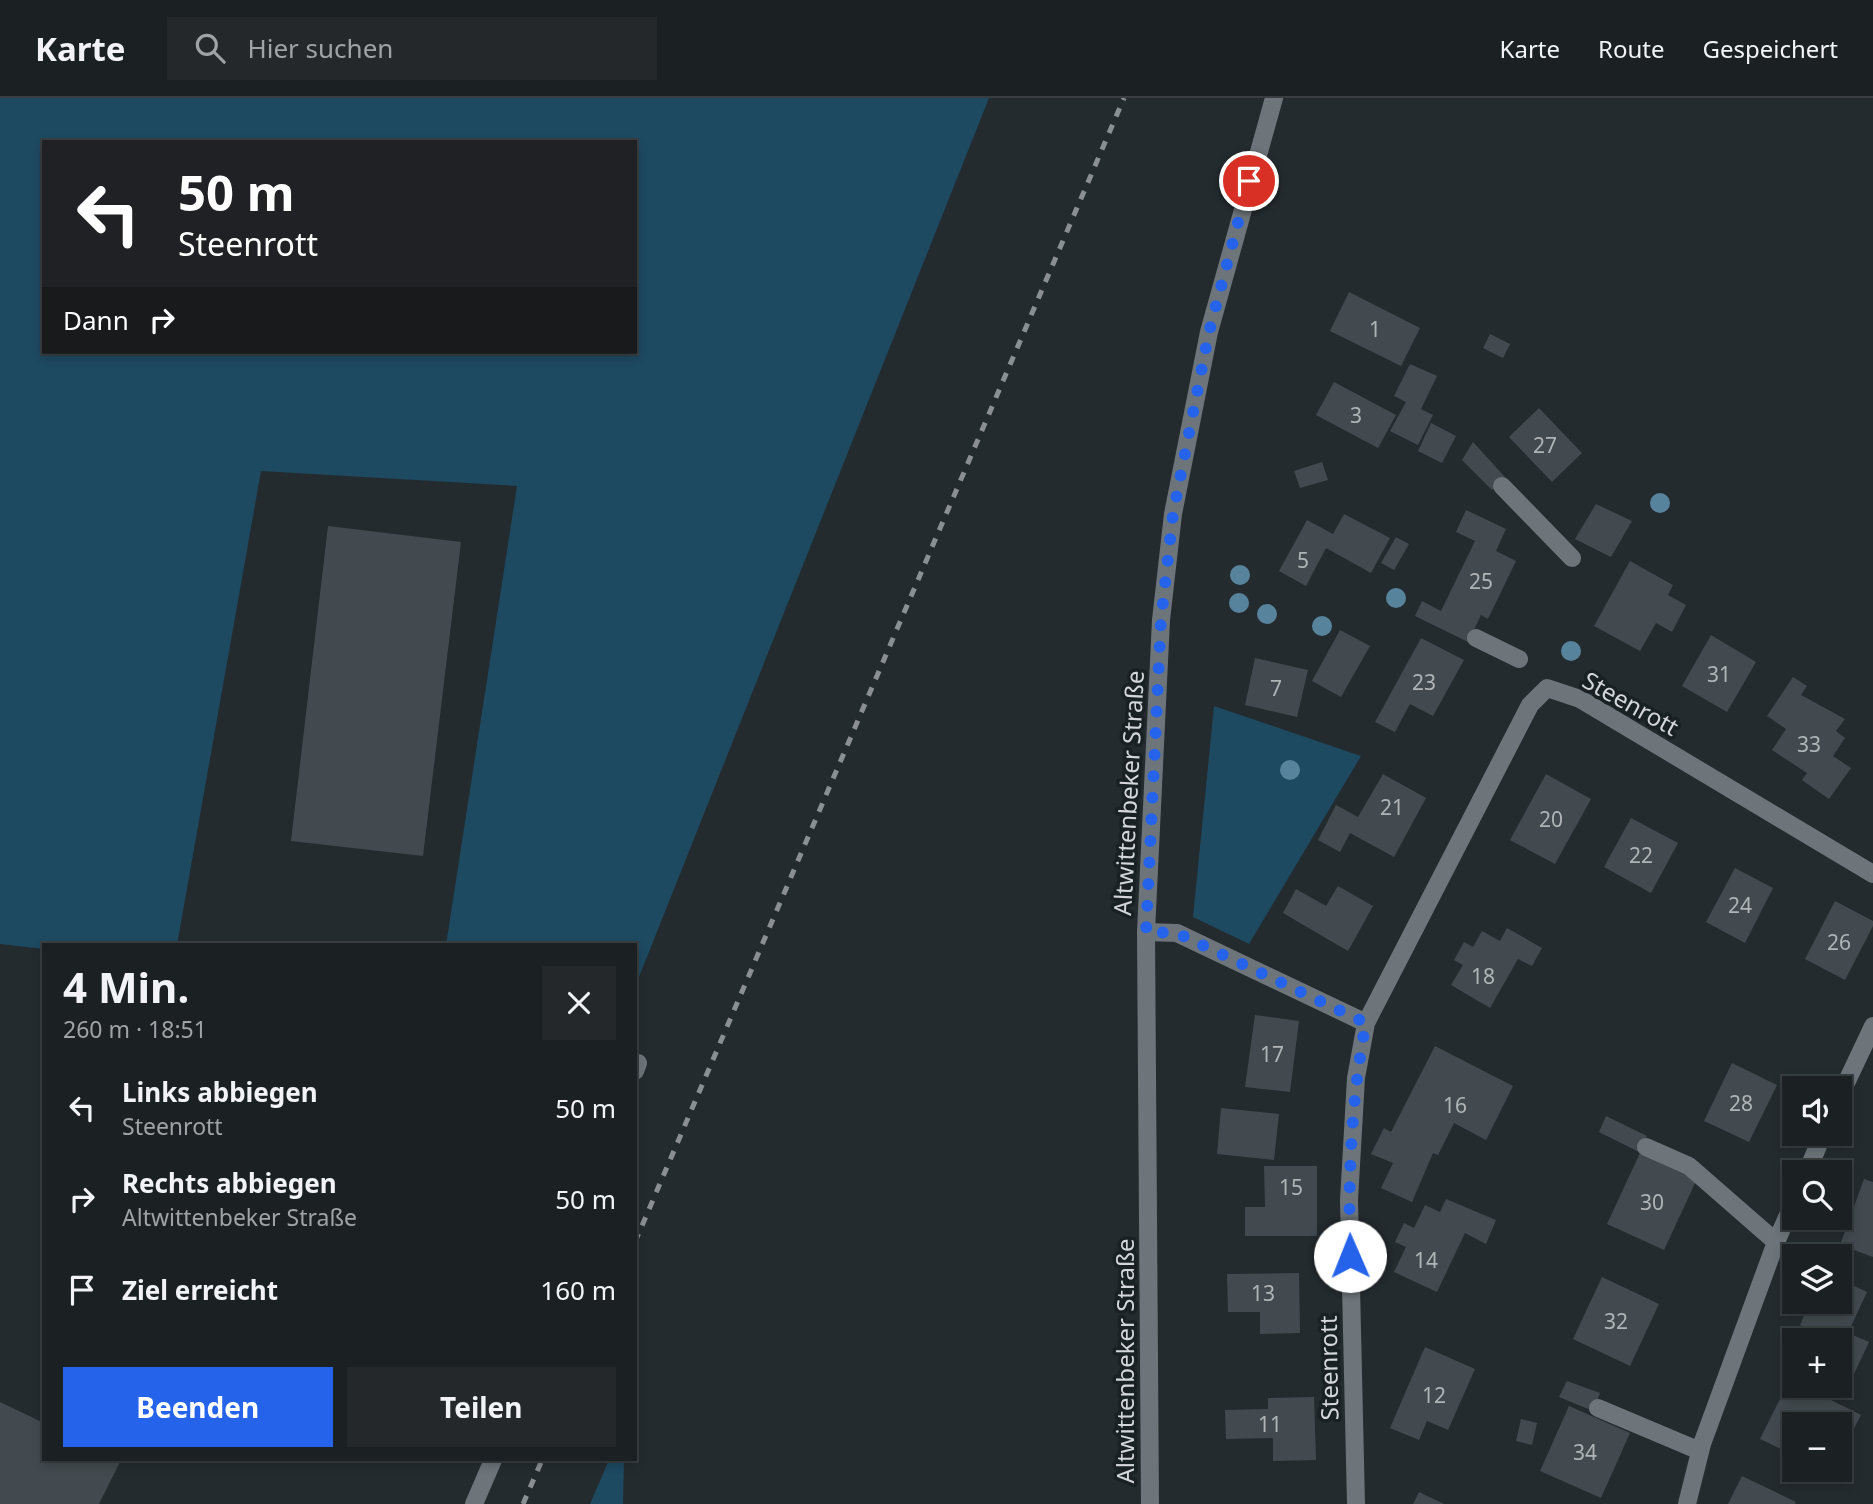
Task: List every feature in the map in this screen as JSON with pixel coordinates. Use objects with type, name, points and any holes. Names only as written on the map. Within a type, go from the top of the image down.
[{"type":"street","name":"Altwittenbeker Straße","points":[[1150,1504],[1146,932],[1161,620],[1173,514],[1209,332],[1274,98]]},
{"type":"street","points":[[1502,486],[1572,558]]},
{"type":"street","points":[[1476,638],[1519,659]]},
{"type":"street","name":"Steenrott","points":[[1356,1504],[1349,1200],[1356,1078],[1366,1023],[1530,705],[1547,688],[1580,699],[1873,874]]},
{"type":"street","points":[[1146,932],[1177,933],[1366,1023]]},
{"type":"street","points":[[1849,1076],[1873,1026]]},
{"type":"street","points":[[1646,1147],[1689,1166],[1776,1242]]},
{"type":"street","points":[[1687,1504],[1700,1451],[1782,1229]]},
{"type":"street","points":[[1598,1408],[1700,1451]]},
{"type":"street","points":[[474,1504],[493,1461]]},
{"type":"shaded area","points":[[0,98],[989,98],[637,982],[637,943],[446,943],[517,486],[261,471],[177,943],[42,943],[42,949],[0,944]]},
{"type":"shaded area","points":[[1214,706],[1361,756],[1249,944],[1193,917]]},
{"type":"shaded area","points":[[609,1461],[624,1461],[623,1504],[590,1504]]},
{"type":"building","points":[[1349,292],[1420,328],[1401,366],[1330,331]]},
{"type":"building","points":[[1490,334],[1510,344],[1503,358],[1483,348]]},
{"type":"building","points":[[1410,364],[1437,376],[1421,409],[1433,415],[1418,445],[1390,431],[1406,402],[1394,396]]},
{"type":"building","points":[[1334,382],[1396,415],[1378,448],[1316,415]]},
{"type":"building","points":[[1539,408],[1582,453],[1552,482],[1509,437]]},
{"type":"building","points":[[1431,423],[1456,436],[1442,463],[1418,451]]},
{"type":"building","points":[[1473,442],[1505,477],[1492,490],[1462,460]]},
{"type":"building","points":[[1322,462],[1328,480],[1300,488],[1294,471]]},
{"type":"building","points":[[1596,504],[1632,521],[1611,557],[1575,539]]},
{"type":"building","points":[[1466,510],[1506,529],[1496,551],[1516,561],[1488,619],[1481,615],[1468,642],[1415,616],[1422,601],[1441,611],[1475,541],[1456,532]]},
{"type":"building","points":[[1344,514],[1390,538],[1371,573],[1326,548],[1306,586],[1279,571],[1307,520],[1333,534]]},
{"type":"building","points":[[328,526],[461,542],[423,856],[291,841]]},
{"type":"building","points":[[1396,537],[1409,544],[1394,570],[1381,563]]},
{"type":"building","points":[[1630,561],[1673,585],[1668,595],[1686,605],[1672,632],[1656,623],[1640,651],[1594,626]]},
{"type":"building","points":[[1340,630],[1370,646],[1341,697],[1312,681]]},
{"type":"building","points":[[1711,635],[1756,662],[1727,712],[1682,686]]},
{"type":"building","points":[[1421,638],[1464,660],[1433,716],[1410,704],[1395,732],[1375,722]]},
{"type":"building","points":[[1255,658],[1308,670],[1297,717],[1245,705]]},
{"type":"building","points":[[1793,677],[1807,686],[1801,695],[1845,719],[1836,731],[1845,738],[1833,756],[1851,768],[1829,799],[1802,780],[1807,773],[1772,750],[1786,729],[1767,716]]},
{"type":"building","points":[[1383,774],[1426,798],[1394,857],[1350,833],[1340,852],[1318,840],[1336,805],[1358,817]]},
{"type":"building","points":[[1546,774],[1591,799],[1555,864],[1510,840]]},
{"type":"building","points":[[1631,818],[1678,843],[1651,893],[1604,867]]},
{"type":"building","points":[[1735,868],[1773,888],[1745,943],[1706,922]]},
{"type":"building","points":[[1338,886],[1373,906],[1348,951],[1283,913],[1296,889],[1326,906]]},
{"type":"building","points":[[1835,901],[1873,921],[1873,926],[1845,980],[1805,959]]},
{"type":"building","points":[[1507,928],[1542,948],[1532,966],[1518,959],[1490,1008],[1451,985],[1463,965],[1454,960],[1464,942],[1473,947],[1482,931],[1500,941]]},
{"type":"building","points":[[1255,1015],[1299,1021],[1290,1092],[1245,1087]]},
{"type":"building","points":[[1435,1046],[1513,1086],[1486,1140],[1454,1123],[1438,1155],[1433,1153],[1412,1202],[1381,1188],[1393,1163],[1371,1154],[1384,1128],[1391,1132]]},
{"type":"building","points":[[1732,1063],[1777,1085],[1749,1142],[1704,1121]]},
{"type":"building","points":[[1221,1108],[1279,1114],[1274,1160],[1217,1154]]},
{"type":"building","points":[[1606,1116],[1647,1136],[1639,1152],[1599,1132]]},
{"type":"building","points":[[1640,1153],[1697,1179],[1664,1250],[1607,1224]]},
{"type":"building","points":[[1264,1166],[1317,1166],[1317,1236],[1245,1236],[1245,1207],[1265,1207]]},
{"type":"building","points":[[1864,1179],[1873,1182],[1873,1257],[1852,1249],[1852,1244],[1840,1244],[1845,1230],[1852,1230],[1852,1212]]},
{"type":"building","points":[[1446,1199],[1496,1220],[1486,1244],[1465,1233],[1437,1292],[1394,1272],[1406,1247],[1395,1242],[1404,1223],[1414,1228],[1425,1205],[1440,1212]]},
{"type":"building","points":[[1299,1273],[1300,1333],[1260,1334],[1260,1312],[1228,1312],[1227,1274]]},
{"type":"building","points":[[1602,1277],[1659,1304],[1630,1366],[1573,1339]]},
{"type":"building","points":[[1852,1285],[1867,1292],[1850,1328],[1807,1328],[1800,1325],[1805,1314],[1852,1314]]},
{"type":"building","points":[[1852,1335],[1869,1342],[1854,1374],[1852,1373]]},
{"type":"building","points":[[1425,1347],[1475,1369],[1448,1430],[1427,1421],[1419,1440],[1390,1428]]},
{"type":"building","points":[[1567,1381],[1600,1393],[1593,1411],[1559,1397]]},
{"type":"building","points":[[1782,1395],[1782,1398],[1827,1398],[1861,1415],[1852,1432],[1852,1412],[1782,1412],[1782,1449],[1760,1439]]},
{"type":"building","points":[[1314,1397],[1316,1460],[1273,1461],[1273,1438],[1226,1439],[1225,1410],[1268,1409],[1268,1398]]},
{"type":"building","points":[[0,1402],[42,1422],[42,1461],[120,1461],[99,1504],[0,1504]]},
{"type":"building","points":[[1569,1406],[1630,1433],[1601,1498],[1540,1471]]},
{"type":"building","points":[[1521,1419],[1537,1423],[1532,1445],[1516,1441]]},
{"type":"building","points":[[1742,1476],[1796,1502],[1795,1504],[1728,1504]]},
{"type":"building","points":[[1419,1492],[1444,1504],[1413,1504]]},
{"type":"railway","points":[[637,1237],[1124,98]]},
{"type":"railway","points":[[523,1504],[542,1461]]},
{"type":"route","points":[[1249,181],[1209,332],[1173,514],[1161,620],[1146,932],[1177,933],[1366,1023],[1356,1078],[1349,1200],[1350,1256]]}]
